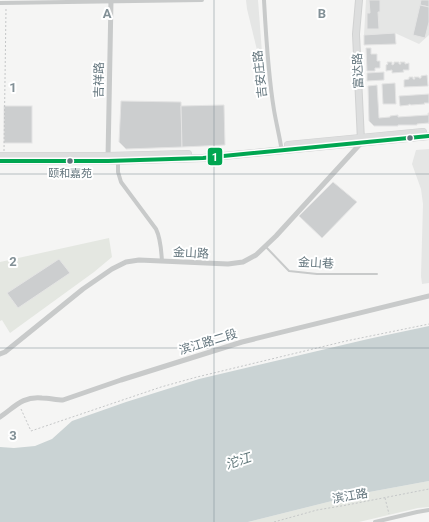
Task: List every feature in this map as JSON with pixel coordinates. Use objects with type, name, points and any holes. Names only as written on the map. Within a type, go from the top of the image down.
[{"type":"main road","name":"富达路","points":[[359,0],[356,34],[360,140]]},
{"type":"main road","points":[[108,158],[118,161],[203,158],[429,132]]},
{"type":"main road","points":[[1,158],[108,158],[203,154],[281,146],[429,136]]},
{"type":"street","points":[[0,3],[202,0]]},
{"type":"street","name":"吉安庄路","points":[[264,0],[273,103],[281,146]]},
{"type":"street","name":"吉祥路","points":[[108,158],[112,1]]},
{"type":"street","name":"金山路","points":[[0,354],[5,352],[83,289],[112,269],[126,262],[139,260],[228,264],[243,262],[256,255],[286,225],[360,140]]},
{"type":"street","points":[[118,161],[118,172],[121,182],[159,234],[162,261]]},
{"type":"street","name":"滨江路二段","points":[[0,417],[19,402],[33,398],[64,400],[121,380],[242,342],[429,296]]},
{"type":"street","points":[[375,522],[429,510]]},
{"type":"lane","name":"金山巷","points":[[265,246],[289,271],[317,274],[377,274]]},
{"type":"path","points":[[1,158],[6,3]]},
{"type":"path","points":[[19,402],[31,432],[197,377],[346,341],[429,324]]},
{"type":"path","name":"滨江路","points":[[274,522],[317,510],[429,490]]},
{"type":"path","points":[[385,497],[389,518]]},
{"type":"shaded area","points":[[246,0],[258,0],[264,79],[247,9]]},
{"type":"shaded area","points":[[366,0],[429,0],[429,35],[419,44],[395,33],[364,35]]},
{"type":"shaded area","points":[[429,149],[429,283],[422,284],[423,204],[421,189],[412,164],[416,150]]},
{"type":"shaded area","points":[[109,238],[112,257],[94,272],[10,333],[2,320],[0,321],[0,262]]},
{"type":"shaded area","points":[[429,481],[429,507],[418,508],[359,522],[248,522],[364,493]]},
{"type":"water","name":"沱江","points":[[429,326],[429,481],[364,493],[248,522],[0,522],[0,447],[14,448],[35,446],[52,439],[72,421],[199,379]]},
{"type":"building","points":[[369,0],[380,0],[380,12],[378,12],[379,29],[367,29],[367,13],[370,13]]},
{"type":"building","points":[[421,0],[429,0],[429,7],[420,5]]},
{"type":"building","points":[[420,5],[429,7],[429,22],[425,38],[413,35]]},
{"type":"building","points":[[395,33],[396,44],[364,45],[364,35]]},
{"type":"building","points":[[366,48],[371,48],[371,54],[377,54],[377,61],[380,61],[380,68],[375,68],[375,71],[367,71]]},
{"type":"building","points":[[387,62],[392,62],[392,65],[394,62],[399,62],[399,64],[401,64],[400,62],[405,62],[405,64],[409,63],[409,70],[392,73],[392,70],[386,71],[386,65],[388,64]]},
{"type":"building","points":[[384,72],[384,80],[367,81],[367,73]]},
{"type":"building","points":[[427,75],[428,86],[404,87],[404,80],[409,79],[409,77],[413,77],[413,79],[415,79],[414,77],[421,78],[421,76]]},
{"type":"building","points":[[395,83],[396,104],[383,104],[382,84]]},
{"type":"building","points":[[377,85],[379,118],[398,115],[398,117],[428,115],[429,113],[429,123],[417,125],[374,126],[369,121],[368,86]]},
{"type":"building","points":[[429,94],[429,103],[400,106],[399,96]]},
{"type":"building","points":[[121,101],[181,102],[182,147],[126,149],[119,142]]},
{"type":"building","points":[[224,105],[225,145],[182,147],[181,106]]},
{"type":"building","points":[[4,106],[32,106],[32,143],[4,143]]},
{"type":"building","points":[[333,182],[357,202],[322,238],[299,216]]},
{"type":"building","points":[[59,259],[70,273],[18,308],[7,293]]},
{"type":"transit line","name":"1","points":[[0,161],[108,161],[203,158],[429,136]]},
{"type":"place","name":"颐和嘉苑","points":[[70,161]]}]
